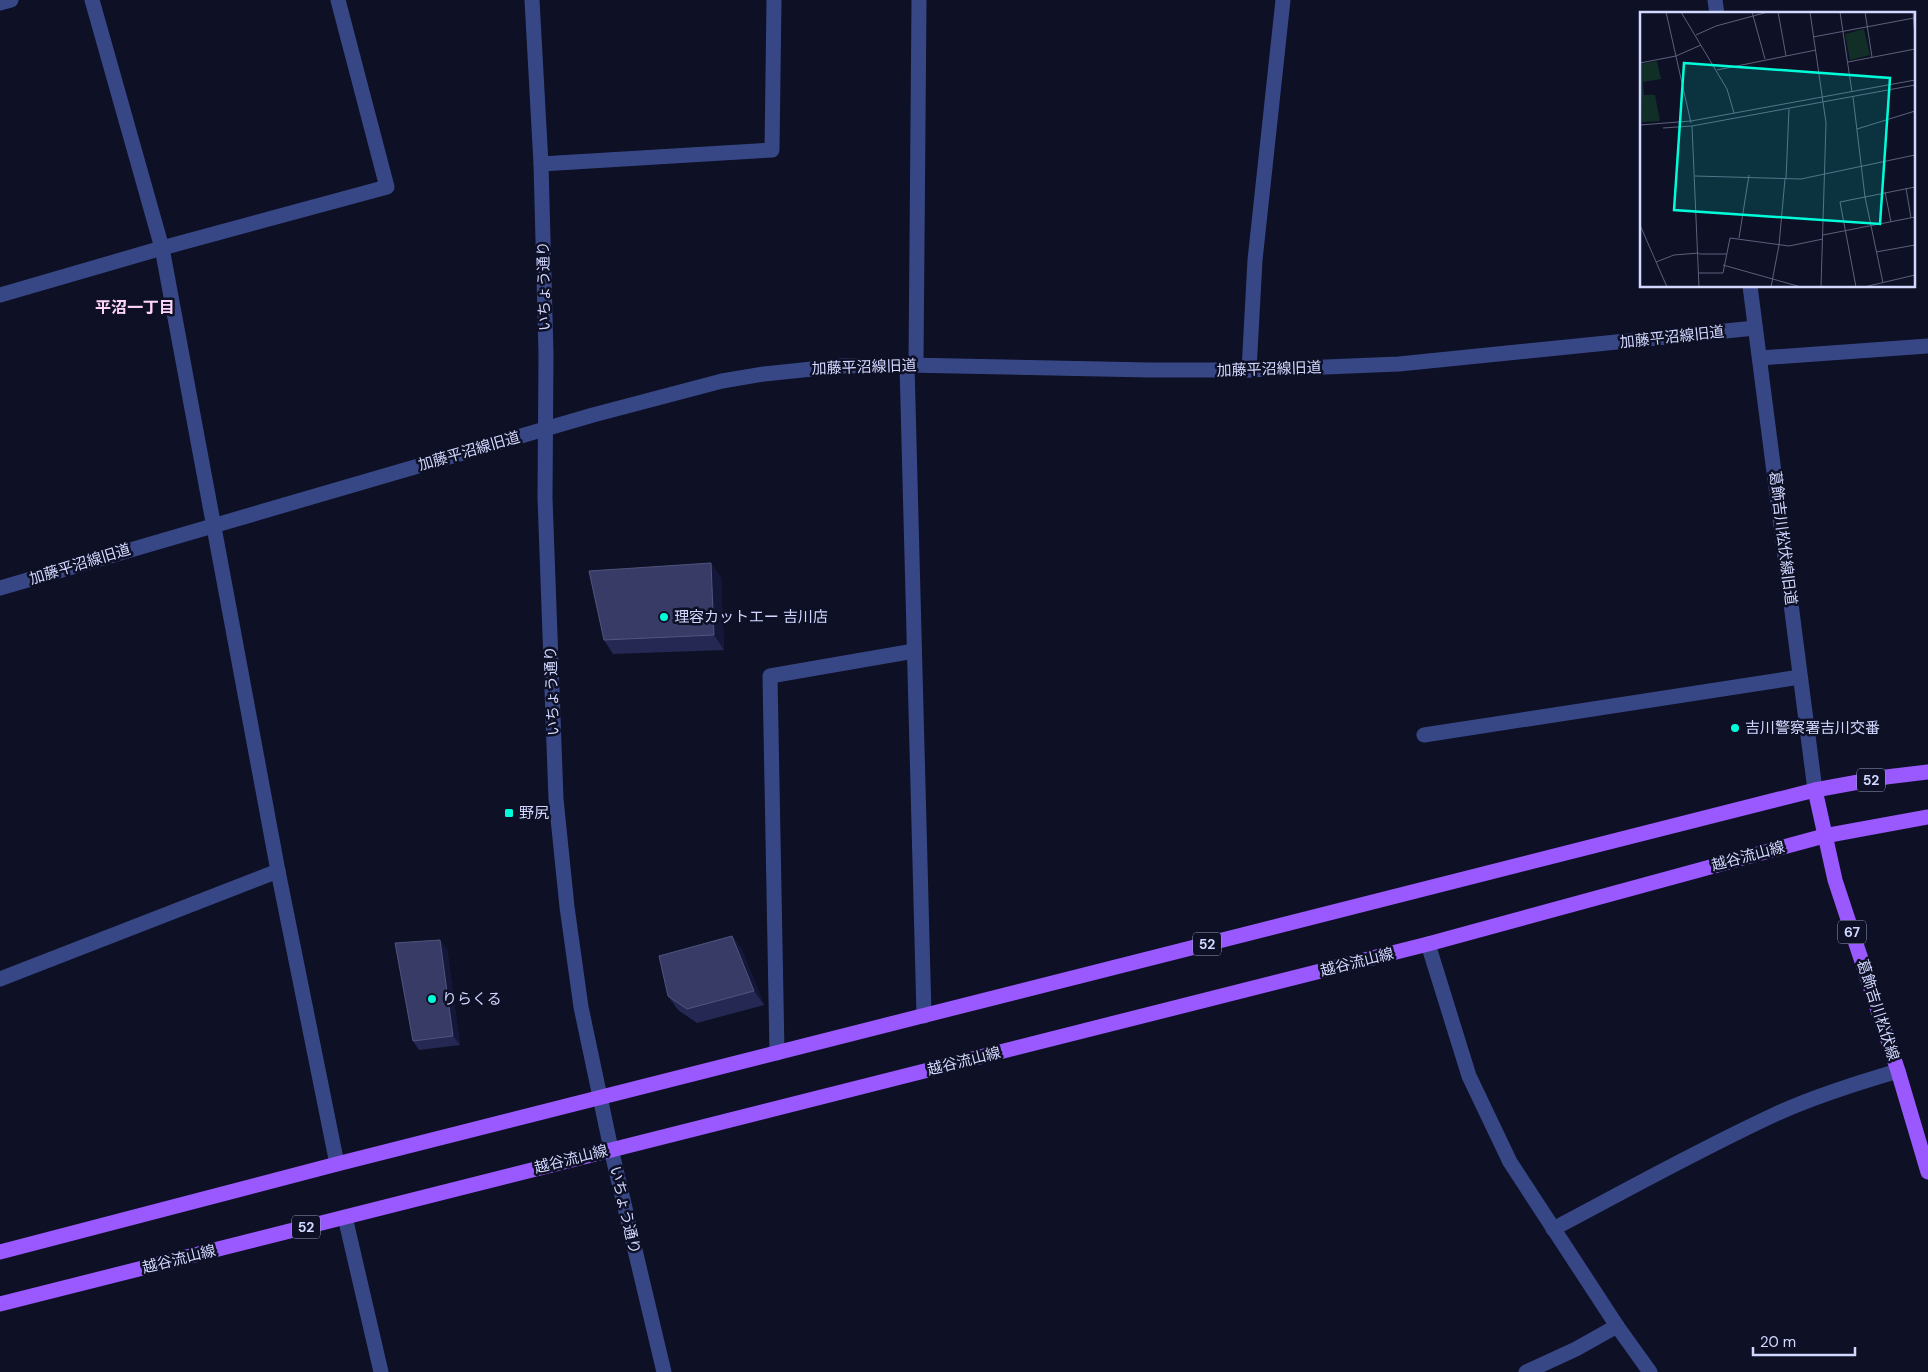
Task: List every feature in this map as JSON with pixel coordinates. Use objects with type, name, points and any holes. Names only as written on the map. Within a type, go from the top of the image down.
[{"type":"main road","name":"52","points":[[0,1252],[336,1164],[1815,790],[1886,777],[1928,772]]},
{"type":"main road","name":"葛飾吉川松伏線","points":[[1815,790],[1835,880],[1898,1071],[1928,1172]]},
{"type":"main road","name":"越谷流山線","points":[[0,1304],[1428,944],[1824,836],[1928,817]]},
{"type":"street","points":[[0,3],[10,0]]},
{"type":"street","points":[[92,0],[162,248],[278,871],[336,1164]]},
{"type":"street","points":[[0,295],[162,248],[387,187],[338,0]]},
{"type":"street","name":"いちょう通り","points":[[532,0],[541,164],[546,354],[546,508],[556,799],[567,907],[581,1007],[611,1149],[664,1372]]},
{"type":"street","points":[[541,164],[772,150],[774,0]]},
{"type":"street","points":[[919,0],[911,365],[914,651],[924,1016]]},
{"type":"street","points":[[1249,370],[1255,260],[1283,0]]},
{"type":"street","name":"葛飾吉川松伏線旧道","points":[[1750,288],[1815,790]]},
{"type":"street","name":"加藤平沼線旧道","points":[[0,588],[214,524],[672,393],[722,381],[764,374],[841,366],[911,365],[1249,370],[1399,364],[1756,328]]},
{"type":"street","points":[[1760,358],[1928,346]]},
{"type":"street","points":[[777,1053],[770,676],[914,651]]},
{"type":"street","points":[[1424,734],[1800,677]]},
{"type":"street","points":[[0,979],[278,871]]},
{"type":"street","points":[[1428,944],[1469,1076],[1510,1162],[1617,1326],[1650,1372]]},
{"type":"street","points":[[1553,1229],[1777,1113],[1843,1087],[1898,1071]]},
{"type":"street","points":[[345,1217],[381,1372]]},
{"type":"street","points":[[1526,1372],[1576,1349],[1617,1326]]},
{"type":"building","name":"理容カットエー 吉川店","points":[[711,563],[714,635],[604,640],[589,571]]},
{"type":"building","points":[[732,936],[754,991],[687,1009],[668,996],[659,956]]},
{"type":"building","name":"りらくる","points":[[440,940],[453,1036],[413,1041],[395,943]]},
{"type":"place","name":"理容カットエー 吉川店","points":[[664,617]]},
{"type":"place","name":"吉川警察署吉川交番","points":[[1735,728]]},
{"type":"place","name":"野尻","points":[[509,813]]},
{"type":"place","name":"りらくる","points":[[432,999]]},
{"type":"district","name":"平沼一丁目","points":[[135,307]]}]
